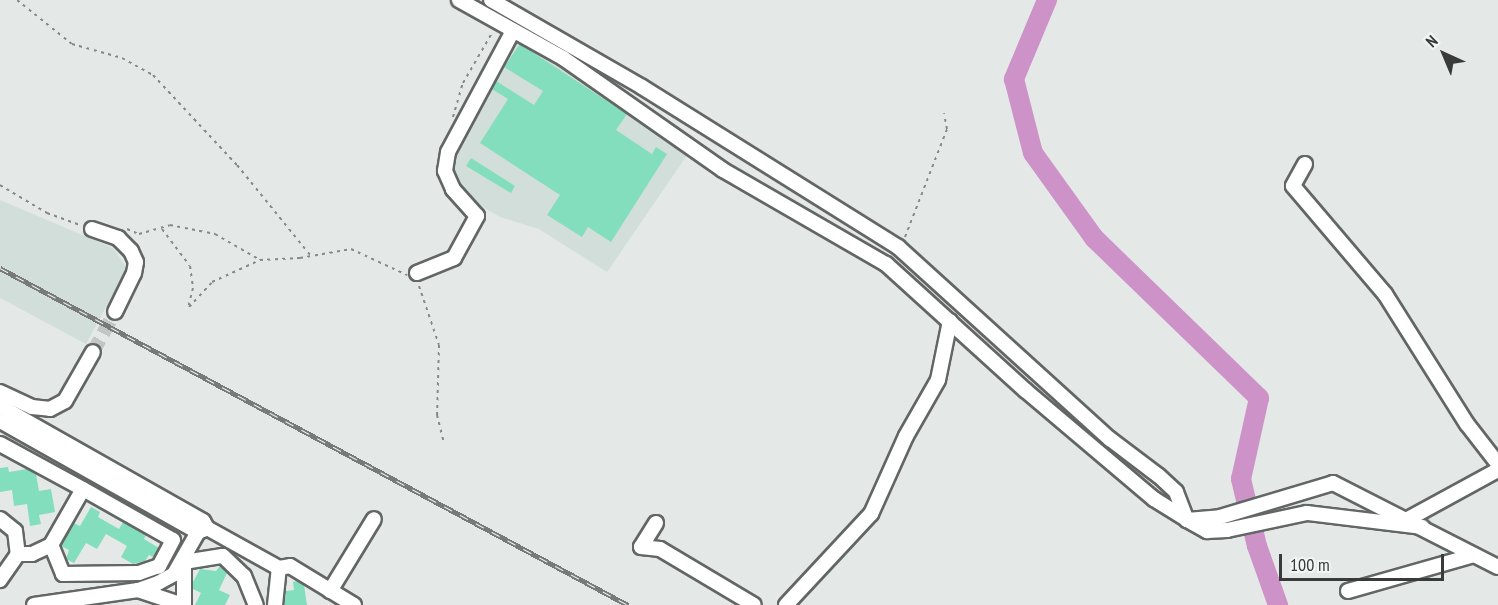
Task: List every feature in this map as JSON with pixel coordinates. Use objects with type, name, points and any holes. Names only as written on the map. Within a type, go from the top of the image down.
[{"type":"street","points":[[459,0],[563,58],[723,170],[886,264],[1119,471],[1186,520],[1207,531],[1227,530],[1307,513],[1422,527]]},
{"type":"street","points":[[491,0],[642,87],[898,247],[1110,439],[1159,476],[1176,492],[1186,520]]},
{"type":"street","points":[[417,273],[454,258],[477,216],[453,189],[445,171],[448,152],[513,31]]},
{"type":"street","points":[[1305,164],[1293,186],[1385,294],[1467,424],[1498,464]]},
{"type":"street","points":[[92,229],[125,244],[136,262],[115,312]]},
{"type":"street","points":[[786,605],[871,514],[906,436],[938,380],[950,321]]},
{"type":"street","points":[[0,392],[32,408],[50,409],[65,401],[93,352]]},
{"type":"street","points":[[0,406],[202,530],[279,568],[290,566],[354,605]]},
{"type":"street","points":[[0,421],[171,510]]},
{"type":"street","points":[[0,444],[173,540],[159,566],[139,573],[63,574],[51,544]]},
{"type":"street","points":[[1408,519],[1498,470]]},
{"type":"street","points":[[1186,520],[1220,517],[1333,483],[1408,519],[1498,567]]},
{"type":"street","points":[[18,554],[32,554],[51,544],[83,489]]},
{"type":"street","points":[[159,531],[171,510]]},
{"type":"street","points":[[0,519],[15,531],[18,554],[0,580]]},
{"type":"street","points":[[330,591],[374,519]]},
{"type":"street","points":[[656,523],[641,547],[660,549],[754,605]]},
{"type":"street","points":[[34,605],[91,602],[138,590],[174,574],[184,562],[202,530]]},
{"type":"street","points":[[1348,591],[1474,555]]},
{"type":"street","points":[[184,562],[223,556],[235,563],[256,605]]},
{"type":"street","points":[[138,590],[183,605],[184,562]]},
{"type":"street","points":[[274,605],[279,568]]},
{"type":"path","points":[[17,0],[72,44],[122,58],[153,75],[237,165],[311,256]]},
{"type":"path","points":[[453,121],[463,83],[498,21]]},
{"type":"path","points":[[898,247],[908,233],[947,129],[944,113]]},
{"type":"path","points":[[0,185],[48,213],[92,229]]},
{"type":"path","points":[[118,226],[139,234],[170,225],[215,234],[260,260]]},
{"type":"path","points":[[161,228],[190,266],[192,288],[188,308],[212,282],[260,260],[311,256],[351,249],[402,276],[417,273],[424,308],[440,345],[437,415],[444,443]]},
{"type":"shaded area","points":[[514,37],[551,57],[688,154],[607,272],[539,229],[500,217],[458,192],[448,157]]},
{"type":"shaded area","points":[[0,200],[113,248],[127,268],[86,344],[0,298]]},
{"type":"building","points":[[520,44],[627,114],[616,130],[652,154],[656,147],[667,154],[611,242],[588,227],[582,237],[547,215],[560,195],[480,143],[508,99],[492,89],[496,81],[534,105],[543,91],[504,67]]},
{"type":"building","points":[[471,158],[515,186],[511,193],[466,166]]},
{"type":"building","points":[[8,467],[9,472],[27,469],[36,474],[39,491],[51,489],[55,512],[39,515],[41,524],[30,526],[27,504],[14,506],[12,490],[0,492],[0,468]]},
{"type":"building","points":[[91,507],[100,512],[98,517],[119,529],[123,522],[146,535],[144,539],[159,548],[153,557],[149,555],[145,561],[133,564],[121,557],[127,546],[106,534],[97,549],[86,543],[74,563],[66,559],[69,550],[61,546],[74,523],[80,526]]},
{"type":"building","points":[[220,566],[227,573],[219,590],[230,595],[225,605],[195,605],[201,593],[193,589],[193,582],[200,569],[216,571]]},
{"type":"building","points":[[297,581],[304,585],[307,605],[284,605],[286,591],[294,590],[293,582]]},
{"type":"waterway","points":[[1047,0],[1014,79],[1033,153],[1094,238],[1259,398],[1241,479],[1257,546],[1278,605]]},
{"type":"tunnel","points":[[93,352],[115,312]]},
{"type":"railway","points":[[0,268],[628,605]]}]
